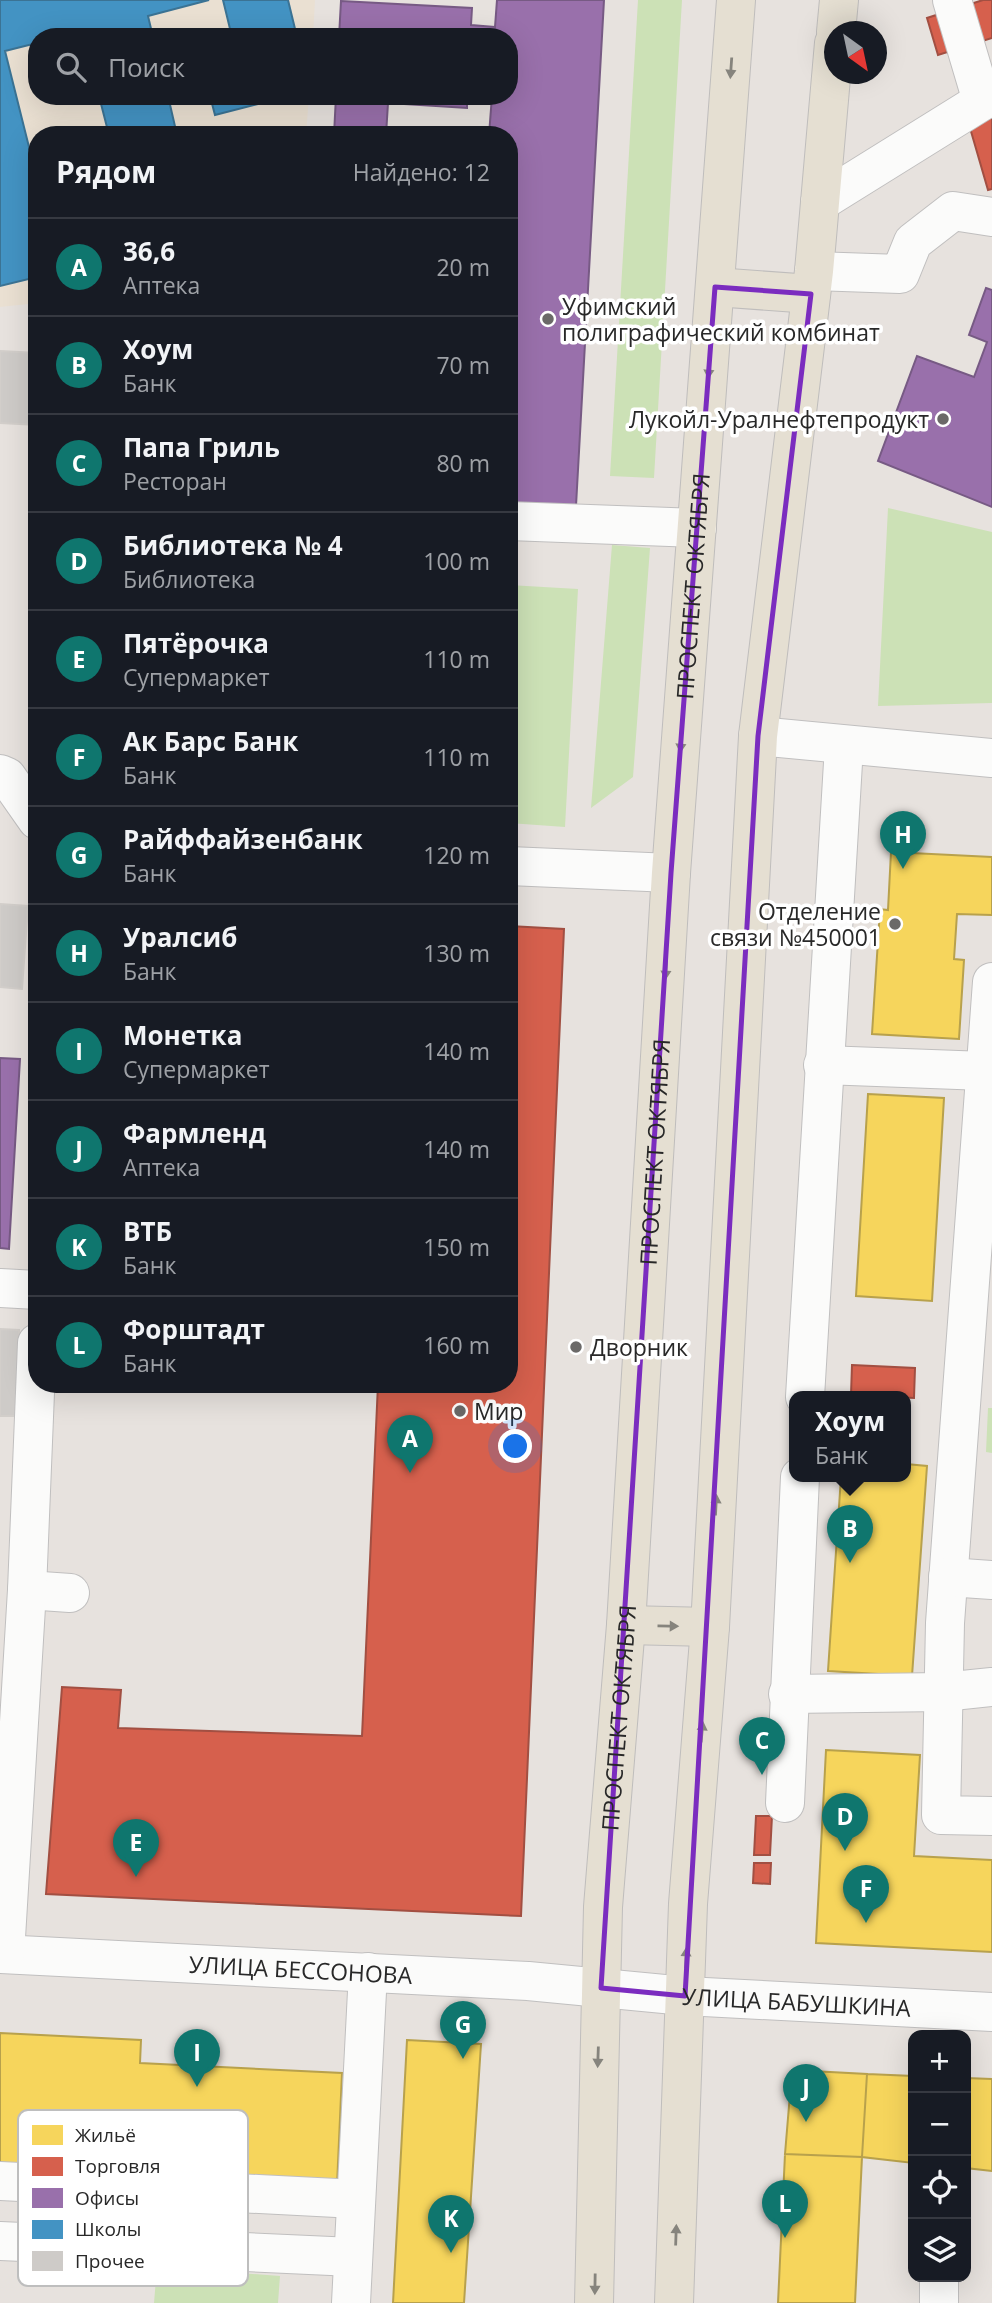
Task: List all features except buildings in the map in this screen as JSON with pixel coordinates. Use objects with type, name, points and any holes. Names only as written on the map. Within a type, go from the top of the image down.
[{"type":"main road","name":"ПРОСПЕКТ ОКТЯБРЯ","points":[[594,2303],[603,1907],[626,1625],[671,873],[736,0]]},
{"type":"main road","points":[[837,21],[839,0]]},
{"type":"main road","points":[[674,2303],[688,1904],[710,1627],[758,736],[812,283],[831,84]]},
{"type":"main road","points":[[715,286],[812,283]]},
{"type":"main road","points":[[626,1625],[710,1627]]},
{"type":"street","points":[[820,202],[987,98],[952,0]]},
{"type":"street","points":[[812,283],[900,274],[913,242],[953,211],[992,217]]},
{"type":"street","points":[[518,521],[697,528]]},
{"type":"street","points":[[758,736],[992,758]]},
{"type":"street","points":[[805,1391],[844,746]]},
{"type":"street","points":[[0,774],[7,777],[28,807]]},
{"type":"street","points":[[518,866],[671,873]]},
{"type":"street","points":[[992,982],[985,1071],[984,1199],[948,1577],[941,1815],[992,1816]]},
{"type":"street","points":[[823,1065],[985,1071]]},
{"type":"street","points":[[0,1288],[28,1290]]},
{"type":"street","points":[[3,1954],[27,1590],[35,1393]]},
{"type":"street","points":[[785,1803],[800,1482]]},
{"type":"street","points":[[948,1577],[992,1580]]},
{"type":"street","points":[[27,1590],[70,1593]]},
{"type":"street","points":[[788,1694],[943,1692],[992,1687]]},
{"type":"street","name":"УЛИЦА БЕССОНОВА","points":[[3,1954],[368,1972],[601,1989]]},
{"type":"street","points":[[351,2303],[368,1972]]},
{"type":"street","name":"УЛИЦА БАБУШКИНА","points":[[601,1989],[992,2012]]},
{"type":"street","points":[[0,2181],[18,2182]]},
{"type":"street","points":[[248,2194],[356,2199]]},
{"type":"street","points":[[0,2241],[18,2242]]},
{"type":"street","points":[[248,2252],[353,2257]]},
{"type":"street","points":[[939,2282],[939,2303]]},
{"type":"highlighted area","points":[[715,287],[811,294],[758,736],[685,1996],[601,1988],[671,873]]},
{"type":"shaded area","points":[[0,0],[315,0],[313,28],[28,28],[28,105],[308,105],[307,126],[28,126],[28,304],[0,307]]},
{"type":"green space","points":[[638,0],[682,0],[654,478],[610,476]]},
{"type":"green space","points":[[888,508],[992,532],[992,703],[878,706]]},
{"type":"green space","points":[[612,545],[650,548],[633,777],[591,808]]},
{"type":"green space","points":[[518,586],[578,589],[565,827],[518,824]]},
{"type":"green space","points":[[988,1408],[992,1408],[992,1453],[986,1452]]},
{"type":"green space","points":[[248,2274],[280,2276],[278,2303],[154,2303],[155,2286],[248,2286]]},
{"type":"place","name":"Уфимский полиграфический комбинат","points":[[548,319]]},
{"type":"place","name":"Лукойл-Уралнефтепродукт","points":[[943,419]]},
{"type":"place","name":"Уралсиб","points":[[903,869]]},
{"type":"place","name":"Отделение связи №450001","points":[[895,924]]},
{"type":"place","name":"Дворник","points":[[576,1347]]},
{"type":"place","name":"Мир","points":[[460,1411]]},
{"type":"place","name":"36,6","points":[[410,1473]]},
{"type":"place","name":"Хоум","points":[[850,1563]]},
{"type":"place","name":"Папа Гриль","points":[[762,1775]]},
{"type":"place","name":"Библиотека № 4","points":[[845,1851]]},
{"type":"place","name":"Пятёрочка","points":[[136,1877]]},
{"type":"place","name":"Ак Барс Банк","points":[[866,1923]]},
{"type":"place","name":"Райффайзенбанк","points":[[463,2059]]},
{"type":"place","name":"Монетка","points":[[197,2087]]},
{"type":"place","name":"Фармленд","points":[[806,2122]]},
{"type":"place","name":"Форштадт","points":[[785,2238]]},
{"type":"place","name":"ВТБ","points":[[451,2253]]}]
